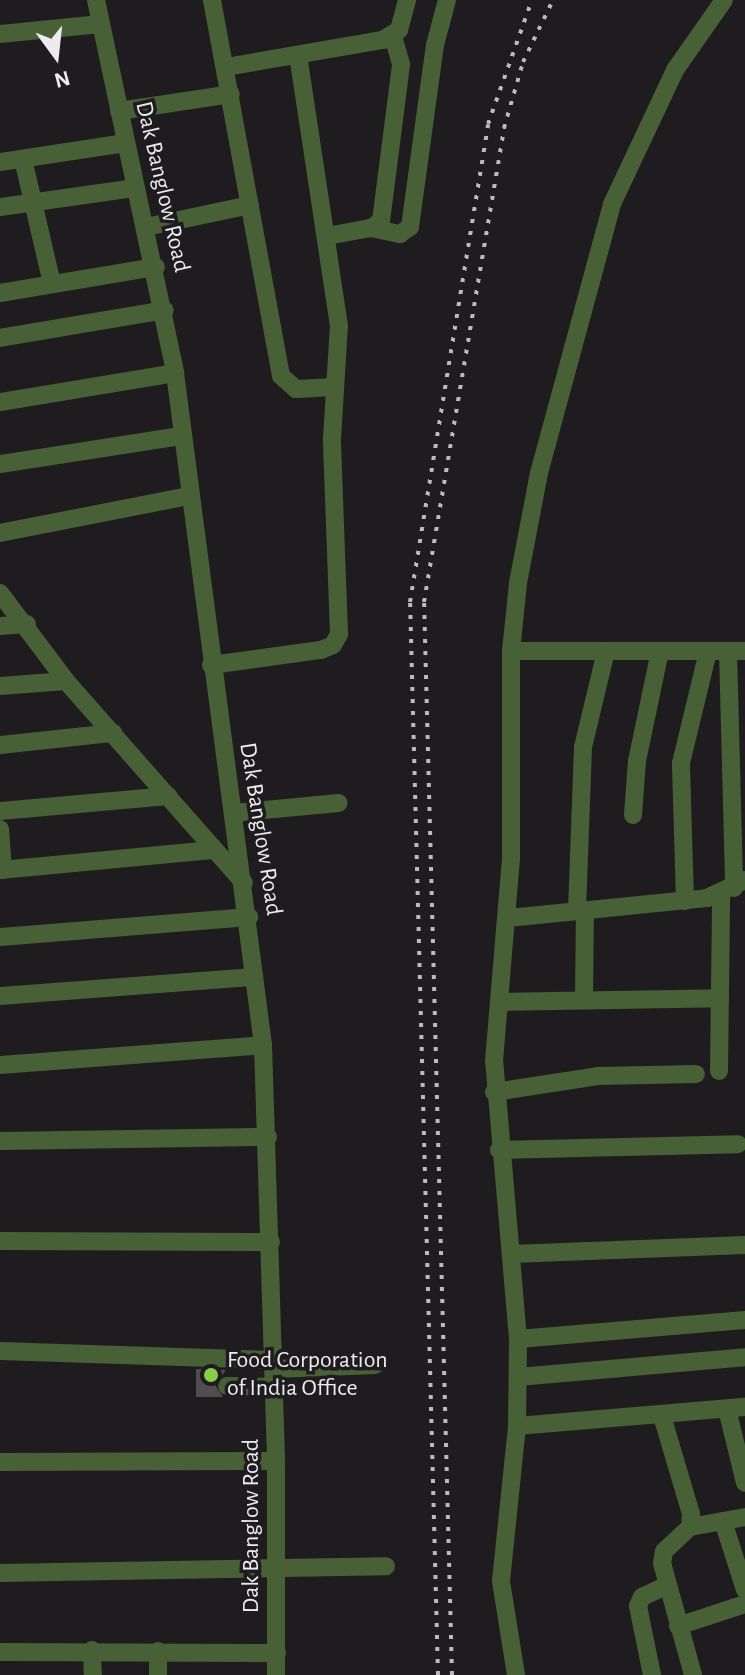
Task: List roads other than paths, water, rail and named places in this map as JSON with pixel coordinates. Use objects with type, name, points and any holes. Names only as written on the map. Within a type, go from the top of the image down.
[{"type":"street","name":"Dak Banglow Road","points":[[96,0],[165,310],[211,665],[249,917],[263,1045],[276,1461],[276,1675]]},
{"type":"street","points":[[212,0],[281,376],[296,389],[335,387]]},
{"type":"street","points":[[371,228],[384,211],[401,64],[393,36],[407,0]]},
{"type":"street","points":[[327,236],[371,228],[400,234],[410,227],[435,45],[447,0]]},
{"type":"street","points":[[516,1675],[501,1581],[517,1426],[518,1339],[494,1092],[508,918],[511,651],[539,473],[599,242],[628,166],[675,70],[724,0]]},
{"type":"street","points":[[0,34],[101,24]]},
{"type":"street","points":[[226,67],[393,36]]},
{"type":"street","points":[[211,665],[321,650],[333,645],[339,634],[333,496],[339,326],[298,56]]},
{"type":"street","points":[[119,111],[231,94]]},
{"type":"street","points":[[0,162],[126,143]]},
{"type":"street","points":[[23,159],[52,284]]},
{"type":"street","points":[[0,207],[136,188]]},
{"type":"street","points":[[146,227],[250,205]]},
{"type":"street","points":[[0,293],[156,267]]},
{"type":"street","points":[[0,338],[165,310]]},
{"type":"street","points":[[0,402],[175,373]]},
{"type":"street","points":[[0,464],[181,436]]},
{"type":"street","points":[[0,533],[189,496]]},
{"type":"street","points":[[0,593],[27,624],[66,681],[244,883]]},
{"type":"street","points":[[0,626],[27,624]]},
{"type":"street","points":[[511,651],[736,651],[733,888],[720,998],[719,1071]]},
{"type":"street","points":[[584,1000],[581,911],[583,747],[606,651]]},
{"type":"street","points":[[633,815],[637,761],[660,651]]},
{"type":"street","points":[[685,901],[681,763],[708,651]]},
{"type":"street","points":[[0,686],[66,681]]},
{"type":"street","points":[[0,745],[113,733]]},
{"type":"street","points":[[0,811],[168,796]]},
{"type":"street","points":[[233,813],[339,803]]},
{"type":"street","points":[[0,829],[1,870],[212,850]]},
{"type":"street","points":[[508,918],[685,901],[733,888]]},
{"type":"street","points":[[0,937],[249,917]]},
{"type":"street","points":[[0,996],[254,977]]},
{"type":"street","points":[[499,1002],[720,998]]},
{"type":"street","points":[[0,1065],[263,1045]]},
{"type":"street","points":[[494,1092],[598,1076],[696,1074]]},
{"type":"street","points":[[0,1141],[268,1137]]},
{"type":"street","points":[[499,1150],[738,1144]]},
{"type":"street","points":[[0,1241],[271,1242]]},
{"type":"street","points":[[511,1254],[745,1245]]},
{"type":"street","points":[[518,1339],[745,1320]]},
{"type":"street","points":[[0,1351],[274,1372],[375,1365]]},
{"type":"street","points":[[518,1377],[745,1357]]},
{"type":"street","points":[[227,1386],[274,1372]]},
{"type":"street","points":[[517,1426],[736,1408],[745,1483]]},
{"type":"street","points":[[662,1416],[691,1514],[690,1527]]},
{"type":"street","points":[[0,1462],[276,1461]]},
{"type":"street","points":[[693,1675],[666,1586],[664,1551],[690,1527],[745,1517]]},
{"type":"street","points":[[723,1521],[745,1590]]},
{"type":"street","points":[[0,1573],[386,1566]]},
{"type":"street","points":[[652,1675],[638,1606],[642,1597],[666,1586]]},
{"type":"street","points":[[678,1626],[745,1604]]},
{"type":"street","points":[[92,1650],[93,1675]]},
{"type":"street","points":[[158,1651],[158,1675]]},
{"type":"street","points":[[0,1652],[277,1653]]},
{"type":"railway","points":[[438,1675],[410,602],[488,124],[532,0]]},
{"type":"railway","points":[[452,1675],[424,602],[504,128],[523,62],[553,0]]},
{"type":"place","name":"Food Corporation of India Office","points":[[211,1375]]}]
